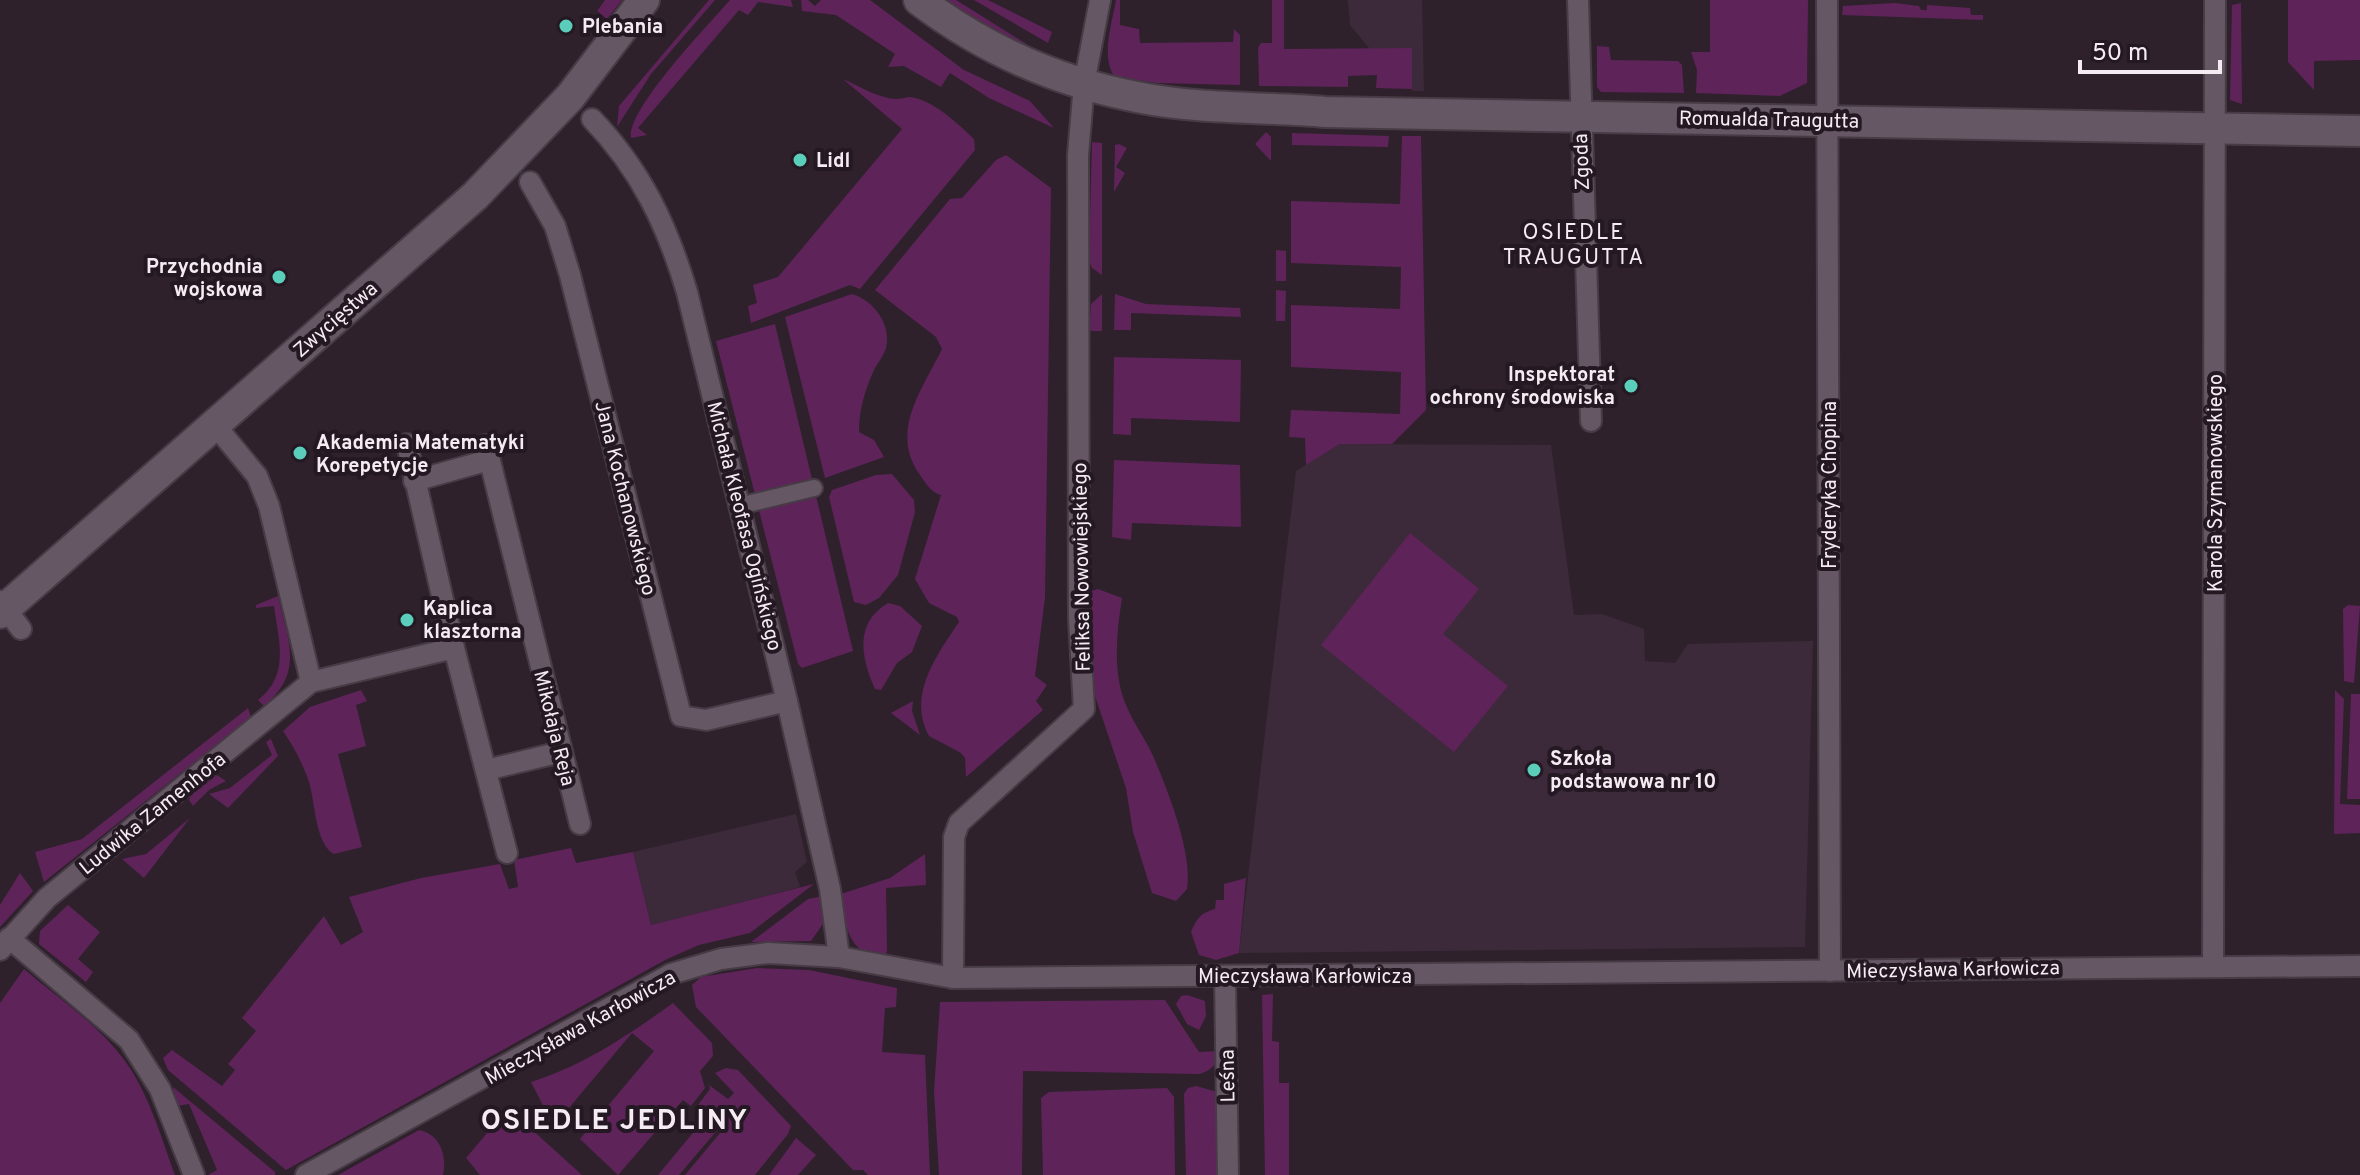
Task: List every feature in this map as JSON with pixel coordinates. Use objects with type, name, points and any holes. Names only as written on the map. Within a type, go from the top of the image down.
[{"type":"main road","name":"Zwycięstwa","points":[[7,613],[512,161],[570,97],[644,0]]},
{"type":"main road","name":"Romualda Traugutta","points":[[896,0],[1000,68],[1135,108],[1179,103],[1325,112],[1579,114],[2360,131]]},
{"type":"main road","name":"Romualda Traugutta","points":[[919,0],[1002,53],[1084,92]]},
{"type":"street","name":"Feliksa Nowowiejskiego","points":[[953,978],[954,837],[959,823],[1084,709],[1079,619],[1078,155],[1084,92],[1100,0]]},
{"type":"street","name":"Zgoda","points":[[1578,0],[1579,114],[1591,421]]},
{"type":"street","name":"Fryderyka Chopina","points":[[1827,0],[1830,971]]},
{"type":"street","name":"Karola Szymanowskiego","points":[[2213,966],[2215,0]]},
{"type":"street","name":"Michała Kleofasa Ogińskiego","points":[[592,119],[639,175],[670,237],[687,292],[830,889],[839,957]]},
{"type":"street","name":"Jana Kochanowskiego","points":[[530,182],[555,226],[570,275],[681,716],[706,720],[787,701]]},
{"type":"street","points":[[215,425],[257,476],[269,506],[311,682]]},
{"type":"street","points":[[407,444],[454,648],[507,853]]},
{"type":"street","name":"Mikołaja Reja","points":[[414,481],[488,452],[580,824]]},
{"type":"street","points":[[739,506],[814,488]]},
{"type":"street","name":"Ludwika Zamenhofa","points":[[5,944],[47,898],[311,682],[454,648]]},
{"type":"street","points":[[486,770],[561,752]]},
{"type":"street","points":[[5,944],[129,1040],[145,1061],[194,1175]]},
{"type":"street","name":"Mieczysława Karłowicza","points":[[306,1175],[671,974],[745,954],[839,957],[953,978],[2360,966]]},
{"type":"street","name":"Leśna","points":[[1225,977],[1228,1175]]},
{"type":"shaded area","points":[[605,0],[622,0],[607,19],[597,11]]},
{"type":"shaded area","points":[[709,0],[715,0],[651,74],[617,127],[619,106]]},
{"type":"shaded area","points":[[730,0],[791,0],[793,7],[758,2],[748,15],[739,10],[638,128],[647,135],[631,138],[633,125],[655,88]]},
{"type":"shaded area","points":[[801,0],[808,0],[815,6],[821,0],[870,0],[964,70],[1030,101],[1054,128],[989,98],[950,73],[941,87],[904,66],[888,67],[895,54],[836,15],[802,11]]},
{"type":"shaded area","points":[[935,0],[956,0],[1033,48],[1038,56]]},
{"type":"shaded area","points":[[974,0],[988,0],[1052,32],[1048,43]]},
{"type":"shaded area","points":[[1116,0],[1120,0],[1120,25],[1139,29],[1140,43],[1233,42],[1234,29],[1240,35],[1240,85],[1157,83],[1114,76],[1108,49]]},
{"type":"shaded area","points":[[1272,0],[1284,0],[1284,49],[1412,48],[1412,89],[1376,88],[1377,75],[1348,76],[1348,87],[1259,86],[1258,48],[1261,43],[1272,43]]},
{"type":"shaded area","points":[[1348,0],[1422,0],[1424,91],[1412,91],[1412,49],[1370,49],[1350,25]]},
{"type":"shaded area","points":[[1710,0],[1808,0],[1807,83],[1780,96],[1696,93],[1697,70],[1691,52],[1710,52]]},
{"type":"shaded area","points":[[2288,0],[2360,0],[2360,60],[2314,61],[2314,90],[2288,62]]},
{"type":"shaded area","points":[[1895,3],[1919,6],[1921,10],[1927,10],[1927,5],[1970,8],[1971,15],[1983,15],[1983,20],[1842,15],[1843,6]]},
{"type":"shaded area","points":[[2241,3],[2242,104],[2230,100],[2232,5]]},
{"type":"shaded area","points":[[1597,46],[1609,47],[1611,60],[1678,61],[1682,65],[1684,93],[1601,92],[1597,87]]},
{"type":"shaded area","points":[[843,79],[884,97],[910,97],[928,103],[974,139],[975,150],[860,289],[850,285],[751,323],[748,306],[757,303],[753,285],[778,277],[902,129]]},
{"type":"shaded area","points":[[1266,132],[1271,137],[1271,161],[1255,144]]},
{"type":"shaded area","points":[[1292,133],[1389,136],[1388,147],[1292,145]]},
{"type":"shaded area","points":[[1402,136],[1421,136],[1426,410],[1392,444],[1340,444],[1306,465],[1305,438],[1289,437],[1291,410],[1400,414],[1401,372],[1291,367],[1291,305],[1400,309],[1401,267],[1291,263],[1291,201],[1400,204]]},
{"type":"shaded area","points":[[1092,142],[1102,143],[1102,275],[1092,268],[1089,260]]},
{"type":"shaded area","points":[[1115,145],[1127,148],[1116,167],[1125,173],[1114,192]]},
{"type":"shaded area","points":[[1006,155],[1051,188],[1045,598],[1035,676],[1047,685],[1036,701],[1043,710],[966,777],[965,758],[929,736],[921,706],[927,677],[959,622],[957,617],[929,603],[915,579],[941,495],[927,484],[911,459],[908,427],[918,396],[942,349],[936,337],[875,290],[950,199],[962,198],[996,160]]},
{"type":"shaded area","points":[[1276,250],[1286,251],[1286,281],[1276,281]]},
{"type":"shaded area","points":[[1276,290],[1286,291],[1285,321],[1276,321]]},
{"type":"shaded area","points":[[852,294],[874,307],[886,330],[886,348],[865,393],[859,432],[874,440],[884,457],[825,478],[785,317]]},
{"type":"shaded area","points":[[1102,294],[1102,331],[1089,331],[1091,304]]},
{"type":"shaded area","points":[[1115,294],[1146,304],[1240,308],[1241,317],[1131,313],[1131,330],[1114,330]]},
{"type":"shaded area","points":[[775,324],[853,651],[802,668],[798,664],[716,341]]},
{"type":"shaded area","points":[[1114,357],[1241,360],[1240,422],[1131,418],[1131,435],[1113,434]]},
{"type":"shaded area","name":"Szkoła podstawowa nr 10","points":[[1340,444],[1551,445],[1574,615],[1602,614],[1644,629],[1645,661],[1675,663],[1688,644],[1813,641],[1805,947],[1239,953],[1296,471]]},
{"type":"shaded area","points":[[1114,460],[1240,465],[1241,527],[1132,523],[1131,540],[1112,537]]},
{"type":"shaded area","points":[[892,474],[914,500],[915,512],[898,575],[879,598],[866,605],[854,602],[829,497],[832,490],[876,475]]},
{"type":"shaded area","points":[[1410,533],[1479,589],[1443,634],[1508,686],[1454,752],[1321,645]]},
{"type":"shaded area","points":[[1098,589],[1122,598],[1117,648],[1123,697],[1160,772],[1183,841],[1187,889],[1176,901],[1152,893],[1133,832],[1126,788],[1094,693],[1091,591]]},
{"type":"shaded area","points":[[278,596],[289,642],[289,668],[285,681],[264,706],[258,700],[275,680],[280,645],[274,606],[256,608],[256,605]]},
{"type":"shaded area","points":[[888,603],[900,606],[922,626],[912,652],[897,663],[881,690],[875,689],[870,677],[864,642],[870,620]]},
{"type":"shaded area","points":[[2348,605],[2360,606],[2354,683],[2344,681],[2343,609]]},
{"type":"shaded area","points":[[361,690],[367,701],[356,705],[366,746],[338,754],[362,847],[334,854],[323,841],[307,775],[283,731],[310,707]]},
{"type":"shaded area","points":[[2335,690],[2344,699],[2340,804],[2360,805],[2360,833],[2334,834]]},
{"type":"shaded area","points":[[2351,694],[2360,694],[2360,799],[2347,799]]},
{"type":"shaded area","points":[[913,701],[912,711],[920,735],[891,713]]},
{"type":"shaded area","points":[[248,708],[251,717],[44,882],[35,852],[82,839]]},
{"type":"shaded area","points":[[271,739],[278,756],[228,808],[209,794],[230,788],[272,755],[266,742]]},
{"type":"shaded area","points":[[217,775],[226,781],[209,790],[193,806],[189,800],[191,795]]},
{"type":"shaded area","points":[[796,814],[807,862],[795,872],[800,887],[651,925],[633,852]]},
{"type":"shaded area","points":[[190,818],[144,878],[122,859],[146,854]]},
{"type":"shaded area","points":[[571,848],[576,863],[633,852],[651,925],[814,884],[750,933],[699,945],[667,959],[286,1170],[168,1070],[163,1058],[172,1050],[222,1086],[235,1070],[228,1064],[256,1031],[242,1018],[324,916],[341,945],[363,932],[349,897],[421,878],[500,864],[509,889],[518,887],[514,860]]},
{"type":"shaded area","points":[[925,854],[926,885],[886,888],[887,952],[882,958],[861,950],[850,935],[841,894],[890,878]]},
{"type":"shaded area","points":[[20,873],[33,891],[0,927],[0,905]]},
{"type":"shaded area","points":[[1246,878],[1239,953],[1216,960],[1199,955],[1191,932],[1195,923],[1203,914],[1215,909],[1216,900],[1224,900],[1224,884]]},
{"type":"shaded area","points":[[823,896],[825,921],[811,941],[751,942],[808,899]]},
{"type":"shaded area","points":[[68,905],[100,932],[78,959],[93,972],[86,982],[39,944],[40,931]]},
{"type":"shaded area","points":[[757,968],[809,970],[897,988],[896,1007],[885,1008],[882,1052],[925,1055],[930,1175],[868,1175],[863,1170],[853,1170],[696,1007],[692,985],[701,977]]},
{"type":"shaded area","points":[[24,969],[91,1024],[125,1061],[148,1102],[175,1175],[0,1175],[0,1003]]},
{"type":"shaded area","points":[[1273,994],[1272,1041],[1279,1042],[1279,1083],[1289,1083],[1289,1175],[1265,1175],[1262,995]]},
{"type":"shaded area","points":[[1181,996],[1205,1001],[1206,1016],[1199,1030],[1187,1024],[1176,1004]]},
{"type":"shaded area","points":[[1165,1000],[1199,1052],[1219,1051],[1211,1068],[1200,1074],[1023,1071],[1022,1175],[939,1175],[934,1092],[940,1002]]},
{"type":"shaded area","points":[[673,1003],[712,1043],[713,1056],[700,1071],[705,1088],[691,1106],[683,1100],[618,1175],[580,1139],[654,1051],[632,1033],[557,1122],[548,1115],[531,1082],[587,1058]]},
{"type":"shaded area","points":[[726,1068],[738,1070],[791,1126],[788,1134],[755,1175],[685,1175],[725,1127],[698,1105],[710,1089],[709,1085],[728,1099],[734,1093],[715,1073]]},
{"type":"shaded area","points":[[1196,1086],[1214,1091],[1218,1096],[1220,1175],[1186,1175],[1184,1094],[1188,1088]]},
{"type":"shaded area","points":[[173,1087],[275,1175],[208,1175],[217,1170],[189,1104],[177,1106]]},
{"type":"shaded area","points":[[1167,1088],[1174,1097],[1175,1175],[1043,1175],[1041,1098],[1049,1092]]},
{"type":"shaded area","points":[[508,1108],[582,1175],[480,1175],[466,1158]]},
{"type":"shaded area","points":[[706,1117],[719,1128],[679,1175],[658,1175]]},
{"type":"shaded area","points":[[419,1130],[432,1136],[440,1146],[444,1160],[443,1175],[338,1175]]},
{"type":"shaded area","points":[[796,1138],[816,1155],[798,1175],[769,1175]]},
{"type":"place","name":"Plebania","points":[[566,26]]},
{"type":"place","name":"Lidl","points":[[800,160]]},
{"type":"place","name":"Przychodnia wojskowa","points":[[279,277]]},
{"type":"place","name":"Inspektorat ochrony środowiska","points":[[1631,386]]},
{"type":"place","name":"Akademia Matematyki Korepetycje","points":[[300,453]]},
{"type":"place","name":"Kaplica klasztorna","points":[[407,620]]},
{"type":"place","name":"Szkoła podstawowa nr 10","points":[[1534,770]]},
{"type":"district","name":"OSIEDLE TRAUGUTTA","points":[[1574,244]]},
{"type":"district","name":"OSIEDLE JEDLINY","points":[[615,1119]]}]
